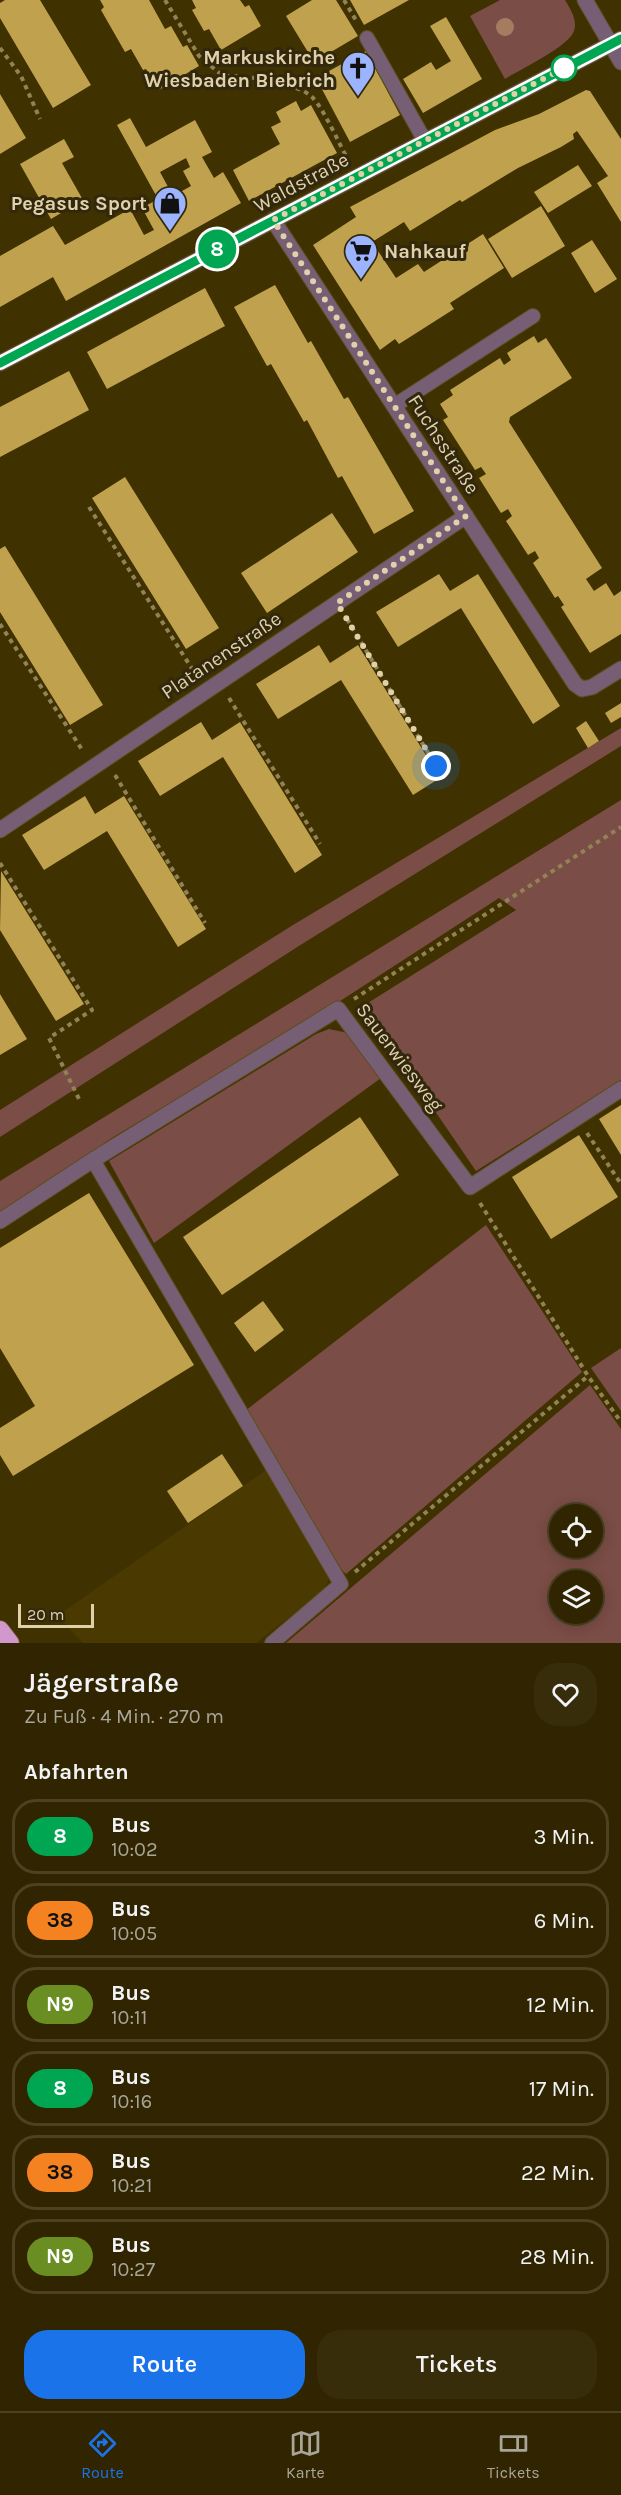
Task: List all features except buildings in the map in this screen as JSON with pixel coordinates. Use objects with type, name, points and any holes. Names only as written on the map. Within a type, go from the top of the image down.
[{"type":"highway","points":[[0,1630],[10,1643]]},
{"type":"street","points":[[585,0],[616,41],[621,62]]},
{"type":"street","name":"Waldstraße","points":[[0,363],[616,41]]},
{"type":"street","name":"Fuchsstraße","points":[[273,220],[575,684],[582,689],[592,687],[621,669]]},
{"type":"street","name":"Platanenstraße","points":[[0,830],[466,516]]},
{"type":"street","name":"Sauerwiesweg","points":[[0,1221],[93,1160],[338,1009],[470,1187],[621,1089]]},
{"type":"lane","points":[[367,38],[425,141]]},
{"type":"lane","points":[[394,406],[533,316]]},
{"type":"lane","points":[[93,1160],[340,1584],[272,1643]]},
{"type":"path","points":[[165,0],[199,56],[223,76],[245,75],[301,90],[314,99],[357,176]]},
{"type":"path","points":[[344,0],[367,38]]},
{"type":"path","points":[[0,48],[21,76],[40,119]]},
{"type":"path","points":[[89,507],[320,844]]},
{"type":"path","points":[[337,603],[436,766]]},
{"type":"path","points":[[0,624],[99,763],[205,923]]},
{"type":"path","points":[[338,1009],[621,827]]},
{"type":"path","points":[[0,863],[92,1010],[49,1038],[80,1101]]},
{"type":"path","points":[[577,1117],[621,1184]]},
{"type":"path","points":[[487,1215],[588,1376],[621,1422]]},
{"type":"path","points":[[340,1584],[588,1376]]},
{"type":"shaded area","points":[[500,0],[565,0],[574,19],[574,31],[554,51],[505,79],[470,16]]},
{"type":"shaded area","points":[[621,728],[621,746],[302,944],[0,1137],[0,1110],[293,925]]},
{"type":"shaded area","points":[[621,800],[621,1080],[476,1171],[363,1006],[516,910],[499,898],[334,1005],[115,1136],[0,1213],[0,1181]]},
{"type":"shaded area","points":[[329,1029],[348,1033],[381,1078],[154,1243],[109,1161],[316,1034]]},
{"type":"shaded area","points":[[486,1225],[582,1372],[346,1574],[245,1411]]},
{"type":"shaded area","points":[[621,1348],[621,1411],[591,1368]]},
{"type":"shaded area","points":[[590,1385],[621,1429],[621,1643],[286,1643]]},
{"type":"shaded area","points":[[266,1470],[329,1579],[324,1590],[256,1643],[83,1643],[57,1616]]},
{"type":"bus line","name":"8","points":[[0,363],[621,39]]},
{"type":"place","name":"Markuskirche Wiesbaden Biebrich","points":[[358,97]]},
{"type":"place","name":"Pegasus Sport","points":[[170,232]]},
{"type":"place","name":"Nahkauf","points":[[361,280]]},
{"type":"route","points":[[436,766],[337,603],[466,516],[273,220],[564,68]]}]
